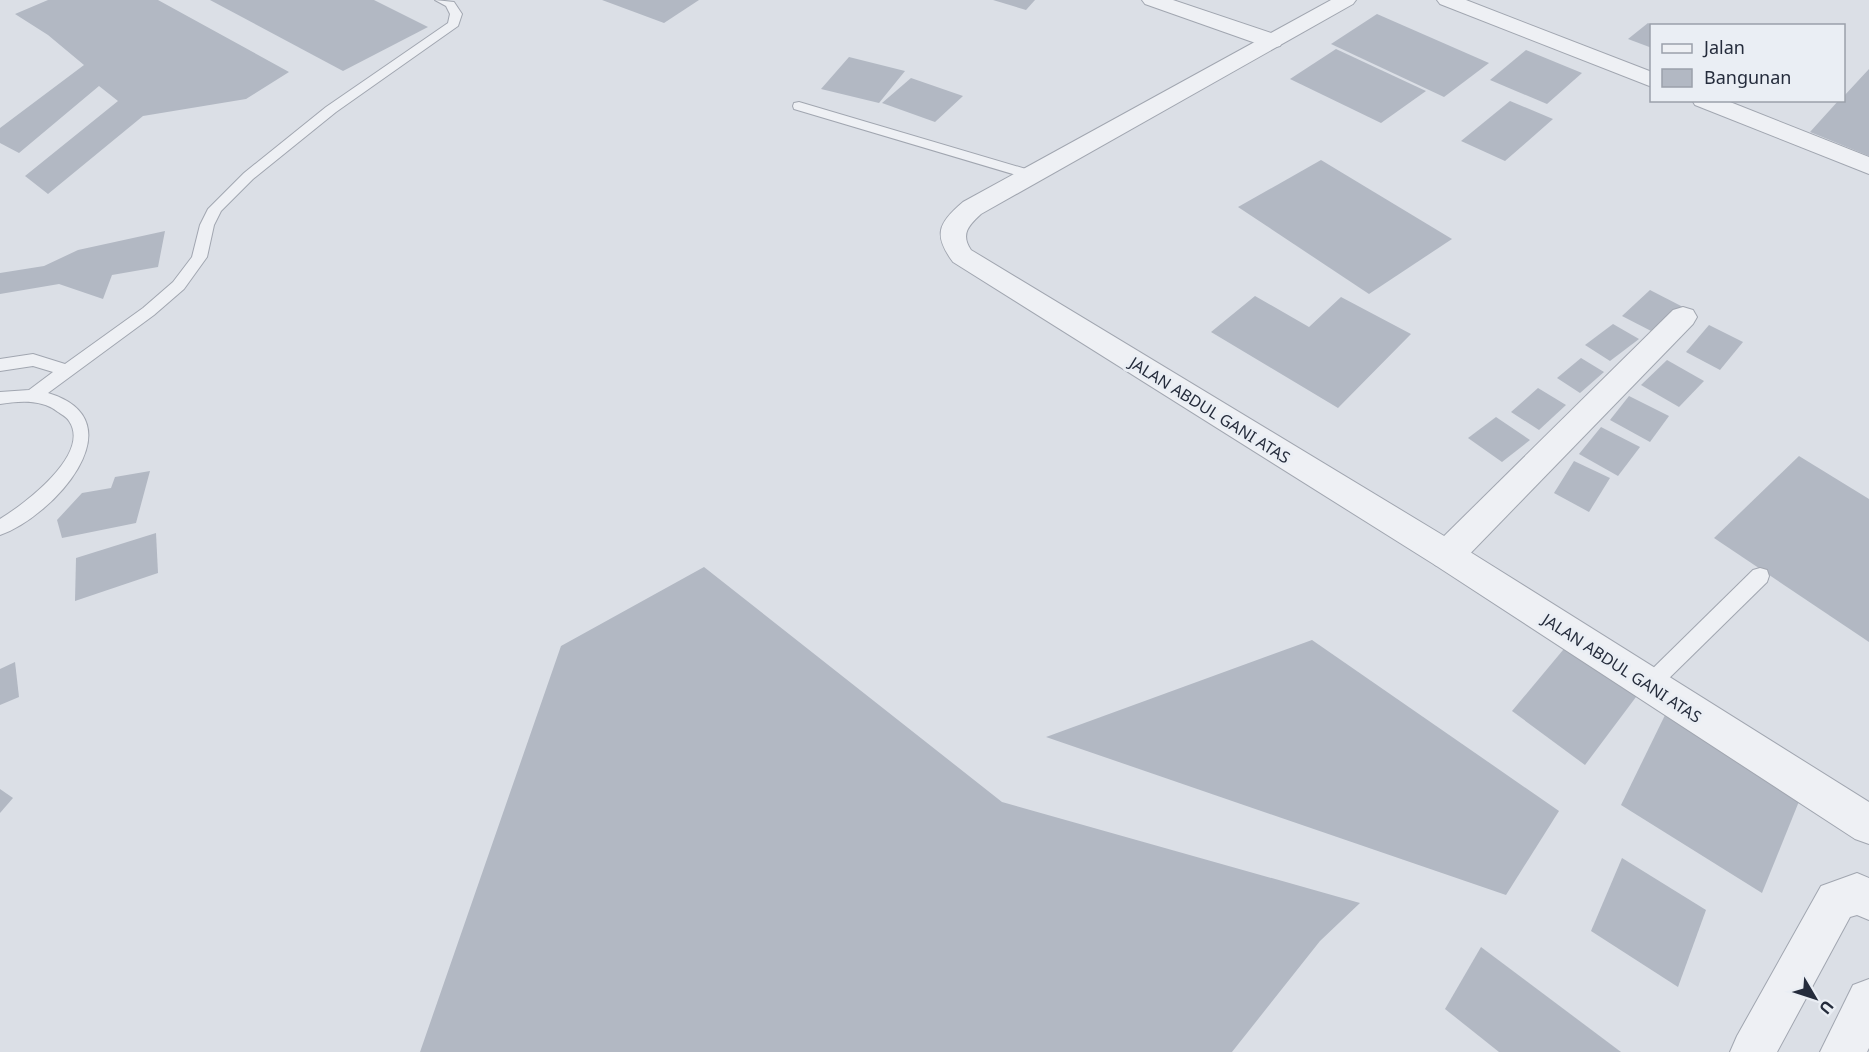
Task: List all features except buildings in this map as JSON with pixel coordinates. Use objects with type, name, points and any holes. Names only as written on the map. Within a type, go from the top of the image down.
[{"type":"street","points":[[1152,0],[1272,41]]},
{"type":"street","name":"JALAN ABDUL GANI ATAS","points":[[1347,0],[972,208],[959,219],[952,232],[954,245],[962,256],[1447,555],[1869,825]]},
{"type":"street","points":[[1447,0],[1650,79]]},
{"type":"street","points":[[1708,102],[1869,166]]},
{"type":"street","points":[[1447,555],[1683,317]]},
{"type":"street","points":[[1753,1052],[1836,901],[1857,894],[1869,899]]},
{"type":"street","points":[[1843,1052],[1869,1001]]},
{"type":"lane","points":[[32,396],[153,308],[179,284],[195,265],[209,215],[245,179],[336,105],[448,30],[454,24],[456,14],[450,4],[441,0]]},
{"type":"lane","points":[[799,106],[1031,175]]},
{"type":"lane","points":[[0,365],[33,360],[67,370]]},
{"type":"lane","points":[[0,398],[32,396],[51,400],[66,407],[76,419],[81,433],[79,450],[71,468],[57,487],[36,505],[0,528]]},
{"type":"lane","points":[[1649,686],[1760,576]]}]
